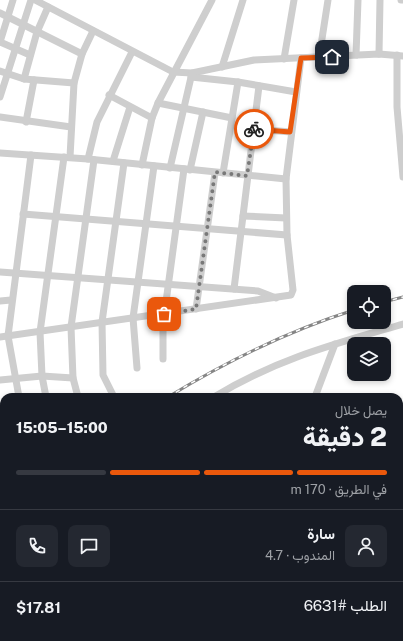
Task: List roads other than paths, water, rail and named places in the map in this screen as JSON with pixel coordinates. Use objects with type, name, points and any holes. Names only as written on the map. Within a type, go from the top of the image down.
[{"type":"street","points":[[13,0],[0,42],[30,56]]},
{"type":"street","points":[[0,97],[3,72],[15,49],[31,0]]},
{"type":"street","points":[[35,0],[132,52],[173,72],[296,92]]},
{"type":"street","points":[[142,165],[152,118],[158,103],[212,0]]},
{"type":"street","points":[[222,67],[243,0]]},
{"type":"street","points":[[284,59],[294,0]]},
{"type":"street","points":[[319,58],[328,0]]},
{"type":"street","points":[[356,55],[358,0]]},
{"type":"street","points":[[379,54],[380,0]]},
{"type":"street","points":[[24,79],[37,32],[48,7]]},
{"type":"street","points":[[0,13],[82,54]]},
{"type":"street","points":[[45,393],[42,376],[40,332],[47,276],[55,217],[67,157],[74,83],[82,54],[93,31]]},
{"type":"street","points":[[77,393],[73,378],[71,327],[86,219],[91,159],[97,122],[109,95],[132,52]]},
{"type":"street","points":[[192,75],[254,60],[379,54],[400,55],[397,107],[403,177]]},
{"type":"street","points":[[4,336],[276,298],[288,296],[292,293],[286,218],[286,179],[290,132],[301,58]]},
{"type":"street","points":[[3,72],[24,79],[74,83]]},
{"type":"street","points":[[170,168],[192,75]]},
{"type":"street","points":[[26,122],[34,80]]},
{"type":"street","points":[[223,173],[238,82]]},
{"type":"street","points":[[234,289],[259,86]]},
{"type":"street","points":[[109,95],[152,118]]},
{"type":"street","points":[[158,103],[232,118]]},
{"type":"street","points":[[113,162],[130,107]]},
{"type":"street","points":[[162,359],[164,314],[176,227],[187,170],[203,112]]},
{"type":"street","points":[[0,117],[26,122],[71,127]]},
{"type":"street","points":[[253,129],[290,132]]},
{"type":"street","points":[[0,153],[124,162],[187,170],[286,179]]},
{"type":"street","points":[[18,393],[4,336],[11,300],[31,155]]},
{"type":"street","points":[[111,393],[106,385],[103,375],[102,322],[124,162]]},
{"type":"street","points":[[137,368],[133,318],[154,166]]},
{"type":"street","points":[[196,309],[215,172]]},
{"type":"street","points":[[23,214],[287,235]]},
{"type":"street","points":[[243,216],[286,218]]},
{"type":"street","points":[[0,272],[234,289],[264,292],[276,298]]},
{"type":"street","points":[[0,301],[11,300]]},
{"type":"street","points":[[221,393],[255,374],[298,355],[403,324]]},
{"type":"street","points":[[317,393],[335,344]]},
{"type":"street","points":[[0,380],[42,376],[73,378]]},
{"type":"railway","points":[[391,300],[403,297]]},
{"type":"railway","points":[[175,393],[235,359],[258,348],[305,327],[347,312]]}]
